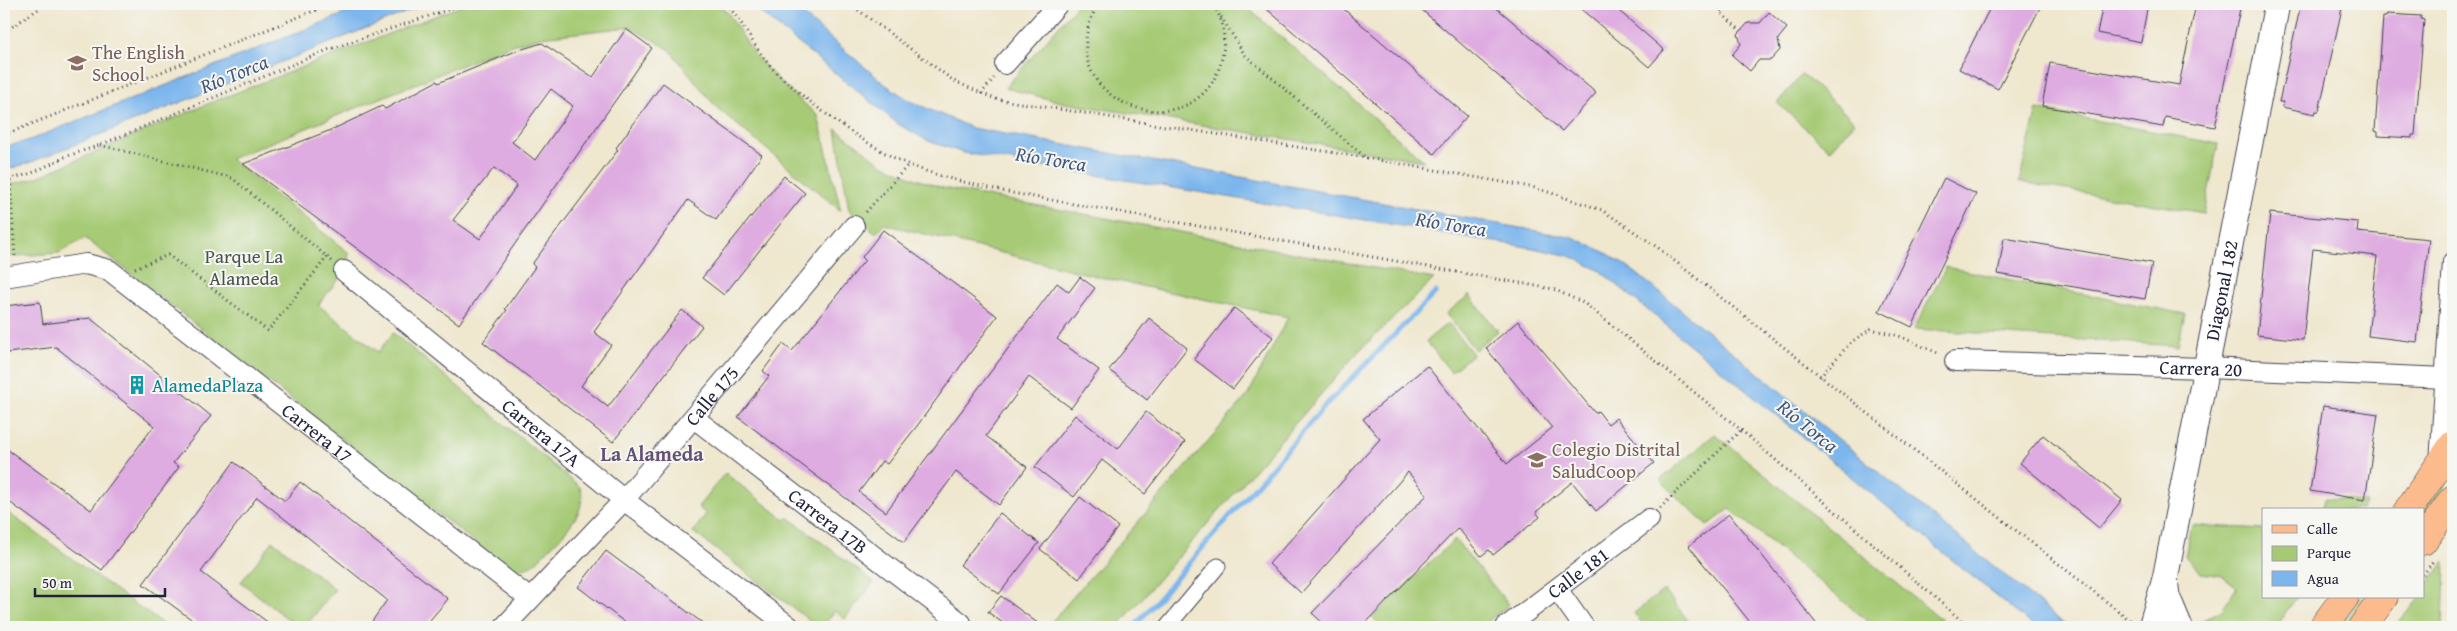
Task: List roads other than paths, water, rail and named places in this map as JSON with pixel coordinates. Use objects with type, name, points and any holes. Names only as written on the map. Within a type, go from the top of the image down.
[{"type":"main road","points":[[2409,508],[2447,454]]},
{"type":"main road","points":[[2424,540],[2453,499]]},
{"type":"main road","points":[[2323,627],[2345,598]]},
{"type":"main road","points":[[2362,627],[2383,598]]},
{"type":"street","points":[[1006,64],[1058,4]]},
{"type":"street","name":"Diagonal 182","points":[[2142,625],[2165,579],[2277,4]]},
{"type":"street","name":"Calle 175","points":[[504,627],[624,500],[854,226]]},
{"type":"street","points":[[2447,454],[2453,262]]},
{"type":"street","name":"Carrera 17","points":[[10,276],[86,264],[109,270],[530,599]]},
{"type":"street","name":"Carrera 17A","points":[[344,271],[624,500],[790,627]]},
{"type":"street","name":"Carrera 20","points":[[1955,361],[2206,368],[2450,370]]},
{"type":"street","name":"Carrera 17B","points":[[694,418],[961,623]]},
{"type":"street","name":"Calle 181","points":[[1506,627],[1649,519]]},
{"type":"street","points":[[1166,627],[1218,566]]},
{"type":"street","name":"Diagonal 182","points":[[2165,579],[2167,596],[2180,627]]},
{"type":"street","points":[[1557,589],[1584,627]]},
{"type":"water","name":"Río Torca","points":[[369,4],[427,4],[34,161],[4,171],[4,147],[27,141]]},
{"type":"water","name":"Río Torca","points":[[750,4],[790,4],[886,85],[912,102],[972,128],[1575,238],[1610,255],[1636,273],[2068,627],[2034,627],[1599,270],[1570,256],[1533,248],[964,153],[928,141],[898,124]]},
{"type":"waterway","points":[[1134,627],[1324,407],[1436,292]]},
{"type":"place","name":"The English School","points":[[77,63]]},
{"type":"place","name":"AlamedaPlaza","points":[[137,385]]},
{"type":"place","name":"Colegio Distrital SaludCoop","points":[[1537,460]]},
{"type":"district","name":"La Alameda","points":[[652,454]]},
{"type":"park label","name":"Parque La Alameda","points":[[244,267]]}]
